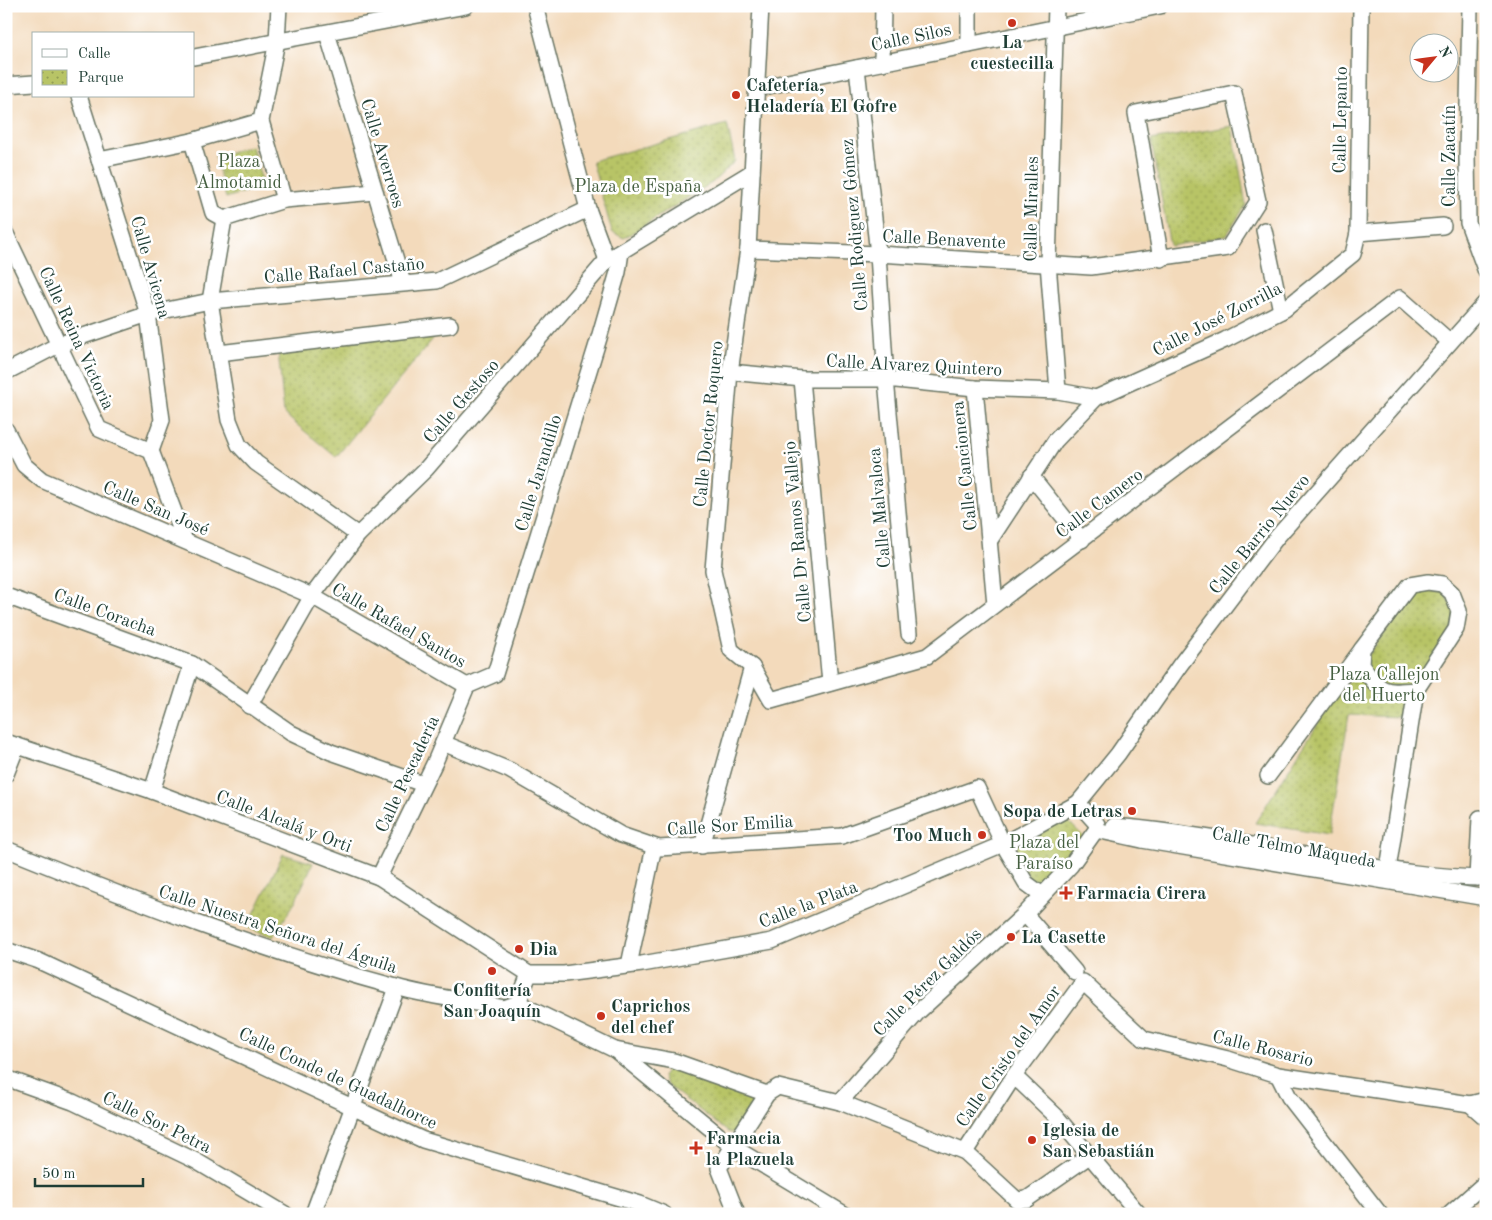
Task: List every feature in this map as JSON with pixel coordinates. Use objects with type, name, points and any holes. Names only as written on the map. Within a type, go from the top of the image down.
[{"type":"street","points":[[279,6],[277,41],[261,121],[284,200]]},
{"type":"street","points":[[195,56],[328,33],[466,6]]},
{"type":"street","points":[[535,6],[588,208],[607,260]]},
{"type":"street","name":"Calle Doctor Roquero","points":[[752,667],[731,650],[713,570],[730,372],[748,249],[761,6]]},
{"type":"street","points":[[882,63],[883,6]]},
{"type":"street","points":[[968,44],[969,6]]},
{"type":"street","name":"Calle Miralles","points":[[1056,6],[1048,263],[1058,392]]},
{"type":"street","name":"Calle Silos","points":[[758,88],[1160,6]]},
{"type":"street","name":"Calle Lepanto","points":[[1358,234],[1361,6]]},
{"type":"street","name":"Calle Zacatín","points":[[1470,6],[1467,155],[1468,223],[1486,272]]},
{"type":"street","name":"Calle Averroes","points":[[328,33],[403,283]]},
{"type":"street","name":"Calle Rodiguez Gómez","points":[[857,68],[878,254],[886,379]]},
{"type":"street","points":[[6,85],[32,82]]},
{"type":"street","name":"Calle Benavente","points":[[748,249],[878,254],[1090,267],[1161,259],[1228,248],[1258,201],[1234,93],[1136,112],[1161,259]]},
{"type":"street","name":"Calle Avicena","points":[[80,98],[148,314],[162,420],[151,451]]},
{"type":"street","points":[[99,160],[192,142],[261,121]]},
{"type":"street","points":[[192,142],[213,213],[224,219],[284,200],[375,192]]},
{"type":"street","name":"Calle Gestoso","points":[[249,706],[312,596],[358,535],[426,469],[607,260],[752,172]]},
{"type":"street","name":"Calle Rafael Castaño","points":[[6,372],[60,344],[148,314],[210,302],[437,281],[588,208]]},
{"type":"street","points":[[224,219],[210,302],[229,420],[239,445],[256,463],[358,535]]},
{"type":"street","points":[[1358,234],[1443,226]]},
{"type":"street","points":[[1264,230],[1281,311]]},
{"type":"street","name":"Calle Reina Victoria","points":[[6,234],[99,429],[151,451]]},
{"type":"street","name":"Calle José Zorrilla","points":[[1096,398],[1225,340],[1281,311],[1353,254],[1358,234]]},
{"type":"street","name":"Calle Jarandillo","points":[[467,686],[496,674],[599,338],[618,272],[621,252]]},
{"type":"street","name":"Calle Camero","points":[[752,667],[771,700],[928,656],[994,604],[1082,540],[1400,298],[1449,341]]},
{"type":"street","name":"Calle Barrio Nuevo","points":[[1078,803],[1118,754],[1180,665],[1277,537],[1449,341],[1486,302]]},
{"type":"street","points":[[219,353],[450,325]]},
{"type":"street","name":"Calle Alvarez Quintero","points":[[730,372],[802,378],[886,379],[975,388],[1058,392],[1096,398]]},
{"type":"street","name":"Calle Dr Ramos Vallejo","points":[[802,378],[830,683]]},
{"type":"street","name":"Calle Malvaloca","points":[[886,379],[909,634]]},
{"type":"street","name":"Calle Cancionera","points":[[975,388],[990,540],[994,604]]},
{"type":"street","points":[[990,540],[1055,441],[1096,398]]},
{"type":"street","name":"Calle San José","points":[[6,430],[24,465],[42,480],[312,596]]},
{"type":"street","points":[[151,451],[185,542]]},
{"type":"street","points":[[1031,476],[1082,540]]},
{"type":"street","points":[[1268,776],[1410,585],[1428,582],[1442,584],[1452,593],[1459,611],[1456,629],[1416,690],[1388,869]]},
{"type":"street","name":"Calle Coracha","points":[[6,596],[192,664],[249,706],[291,733],[331,752],[424,784]]},
{"type":"street","name":"Calle Rafael Santos","points":[[312,596],[467,686]]},
{"type":"street","points":[[1362,649],[1361,664],[1378,688],[1392,692],[1416,690]]},
{"type":"street","points":[[152,791],[192,664]]},
{"type":"street","points":[[702,846],[752,667]]},
{"type":"street","name":"Calle Pescadería","points":[[379,876],[443,743],[467,686]]},
{"type":"street","name":"Calle Sor Emilia","points":[[443,743],[509,770],[621,836],[659,848],[842,836],[977,788],[1003,844]]},
{"type":"street","points":[[6,774],[11,744]]},
{"type":"street","name":"Calle Alcalá y Orti","points":[[11,744],[152,791],[379,876],[529,974]]},
{"type":"street","points":[[1078,803],[1096,827],[1072,864],[1041,894],[1026,883],[1003,844],[1078,803]]},
{"type":"street","points":[[1480,818],[1481,878]]},
{"type":"street","name":"Calle Telmo Maqueda","points":[[1096,827],[1170,830],[1388,869],[1448,878],[1481,878]]},
{"type":"street","name":"Calle Telmo Maqueda","points":[[1096,827],[1151,842],[1486,898]]},
{"type":"street","name":"Calle la Plata","points":[[529,974],[558,974],[630,965],[772,941],[1003,844]]},
{"type":"street","points":[[630,965],[654,847]]},
{"type":"street","name":"Calle Nuestra Señora del Águila","points":[[6,849],[152,908],[254,945],[397,988],[504,1008],[518,1003]]},
{"type":"street","name":"Calle Pérez Galdós","points":[[840,1102],[917,1013],[1025,914],[1041,894]]},
{"type":"street","name":"Calle Rosario","points":[[1025,914],[1079,977],[1144,1039],[1228,1058],[1278,1075],[1470,1104],[1486,1100]]},
{"type":"street","name":"Calle Conde de Guadalhorce","points":[[6,950],[39,961],[423,1140],[640,1204],[664,1214]]},
{"type":"street","points":[[529,974],[518,1003],[615,1050],[733,1147],[844,1214]]},
{"type":"street","name":"Calle Cristo del Amor","points":[[965,1152],[1079,977]]},
{"type":"street","points":[[313,1214],[351,1107],[397,988]]},
{"type":"street","points":[[615,1050],[674,1061],[767,1094]]},
{"type":"street","points":[[1278,1075],[1289,1097],[1380,1214]]},
{"type":"street","points":[[1014,1076],[1056,1116],[1139,1214]]},
{"type":"street","name":"Calle Sor Petra","points":[[6,1078],[72,1102],[196,1161],[285,1214]]},
{"type":"street","points":[[737,1214],[719,1168],[767,1094],[778,1087],[840,1102],[965,1152],[1017,1200],[1028,1207],[1089,1156]]},
{"type":"street","points":[[1470,1104],[1486,1118]]},
{"type":"street","points":[[1450,1214],[1486,1182]]},
{"type":"green space","name":"Plaza de España","points":[[727,124],[735,161],[713,182],[624,238],[612,232],[592,161]]},
{"type":"green space","points":[[1232,126],[1246,205],[1226,236],[1170,246],[1151,140]]},
{"type":"green space","name":"Plaza Almotamid","points":[[252,146],[263,186],[226,198],[215,156]]},
{"type":"green space","points":[[441,329],[336,457],[284,414],[278,350]]},
{"type":"green space","name":"Plaza Callejon del Huerto","points":[[1418,589],[1444,593],[1458,617],[1401,717],[1349,715],[1329,835],[1255,823],[1325,712]]},
{"type":"green space","name":"Plaza del Paraíso","points":[[1065,818],[1083,836],[1081,847],[1048,884],[1039,885],[1032,883],[1016,852],[1017,843]]},
{"type":"green space","points":[[283,854],[313,863],[294,904],[273,937],[247,928]]},
{"type":"green space","points":[[671,1067],[754,1094],[757,1102],[735,1133],[728,1132],[667,1085],[663,1077],[666,1070]]},
{"type":"place","name":"La cuestecilla","points":[[1012,23]]},
{"type":"place","name":"Cafetería, Heladería El Gofre","points":[[736,95]]},
{"type":"place","name":"Sopa de Letras","points":[[1132,811]]},
{"type":"place","name":"Too Much","points":[[982,835]]},
{"type":"place","name":"Farmacia Cirera","points":[[1066,893]]},
{"type":"place","name":"La Casette","points":[[1011,937]]},
{"type":"place","name":"Dia","points":[[519,949]]},
{"type":"place","name":"Confitería San Joaquín","points":[[492,971]]},
{"type":"place","name":"Caprichos del chef","points":[[601,1016]]},
{"type":"place","name":"Iglesia de San Sebastián","points":[[1032,1140]]},
{"type":"place","name":"Farmacia la Plazuela","points":[[696,1148]]}]
